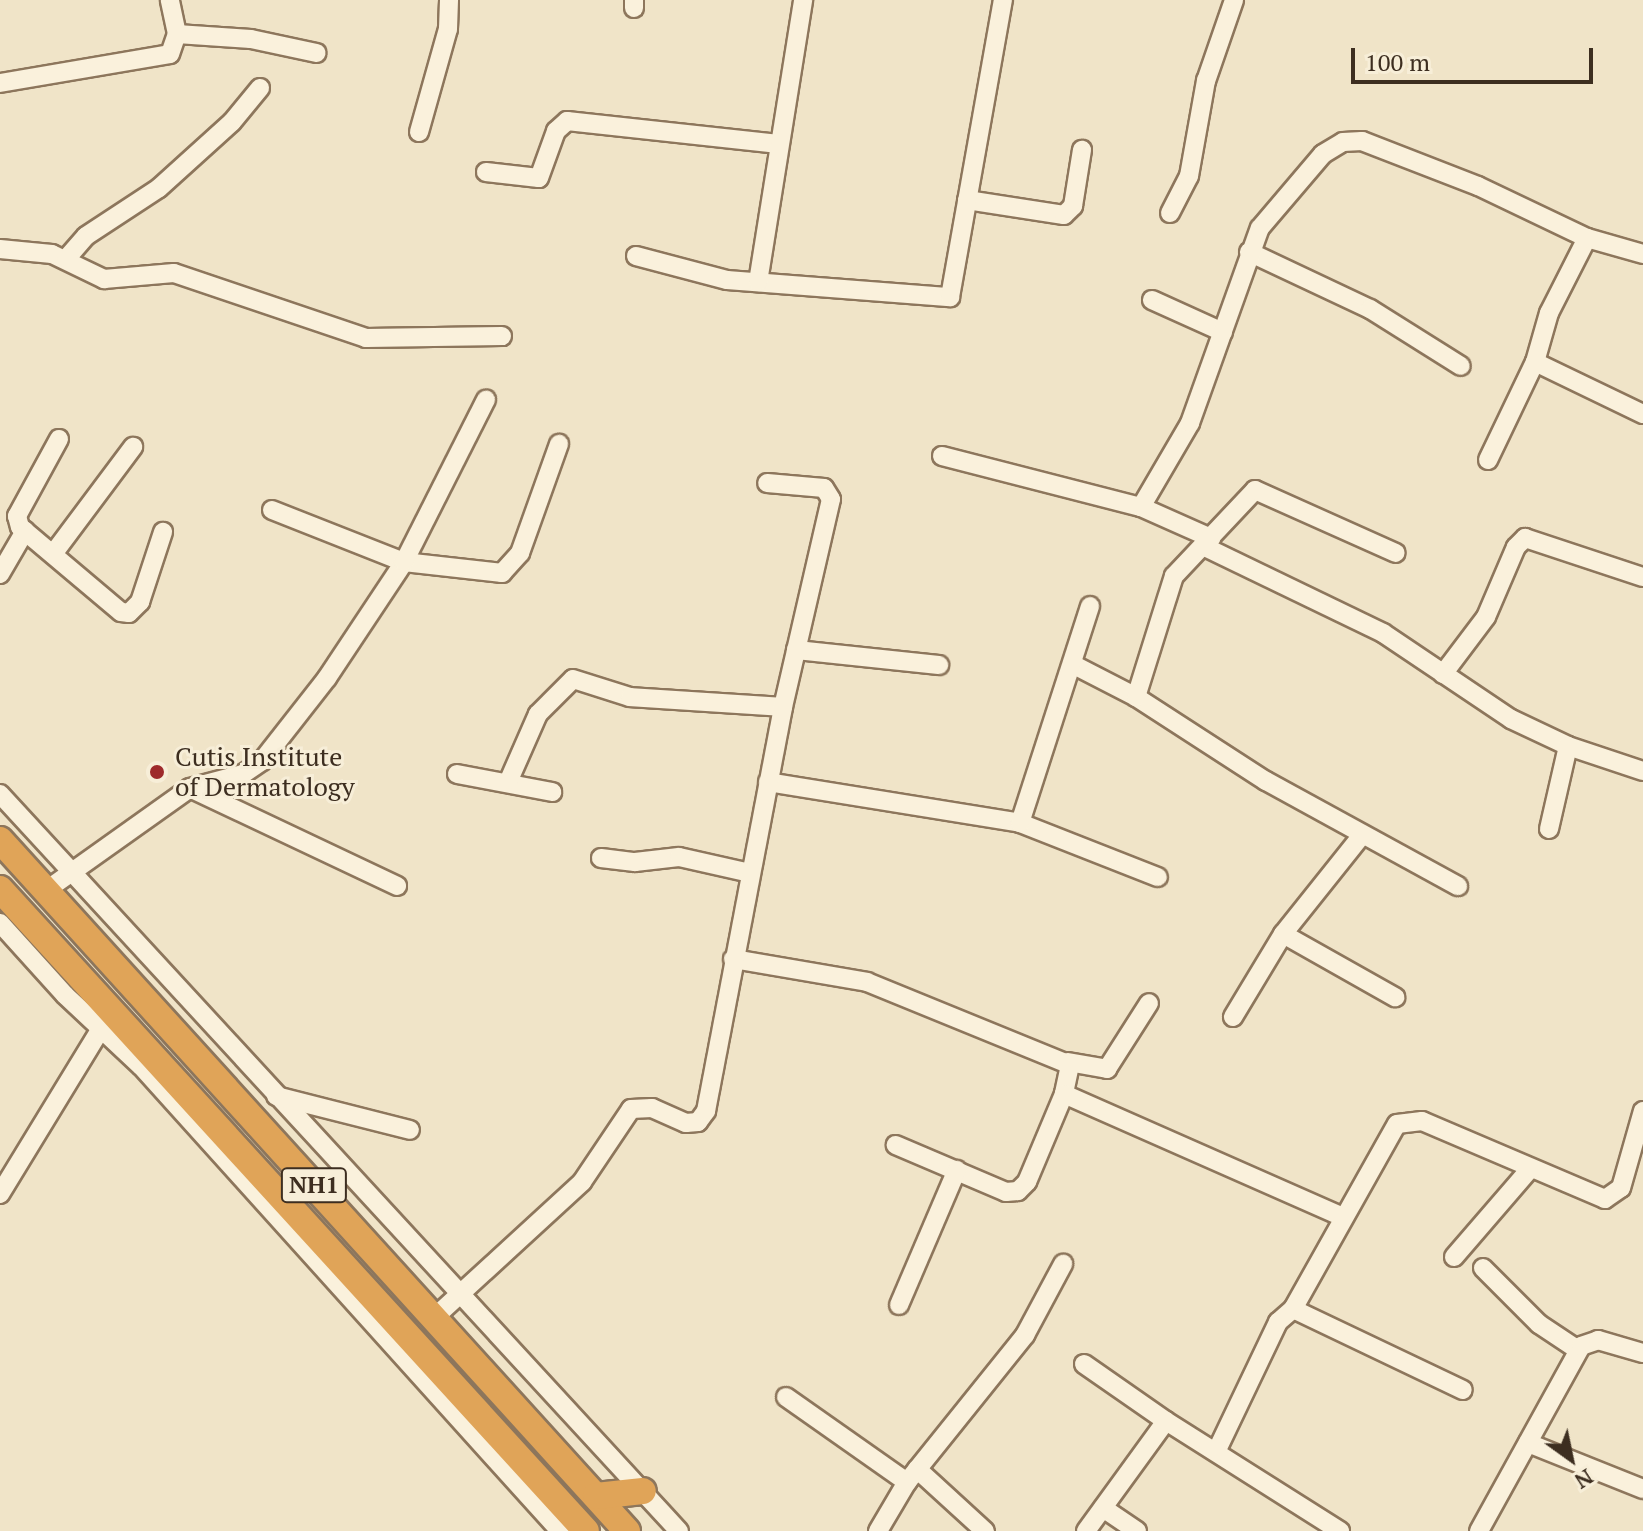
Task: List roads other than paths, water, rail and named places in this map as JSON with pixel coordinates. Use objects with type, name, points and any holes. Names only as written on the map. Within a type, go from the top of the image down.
[{"type":"highway","name":"NH1","points":[[0,840],[436,1316],[627,1531]]},
{"type":"highway","name":"NH1","points":[[0,889],[107,1019],[586,1531]]},
{"type":"highway","points":[[596,1496],[643,1491]]},
{"type":"street","points":[[0,83],[162,58],[175,50],[177,34],[170,0]]},
{"type":"street","points":[[419,132],[448,29],[449,0]]},
{"type":"street","points":[[758,282],[803,0]]},
{"type":"street","points":[[636,256],[709,277],[946,300],[952,293],[1003,0]]},
{"type":"street","points":[[1170,213],[1186,186],[1206,81],[1234,0]]},
{"type":"street","points":[[177,34],[251,39],[317,53]]},
{"type":"street","points":[[66,259],[86,236],[159,188],[232,122],[260,88]]},
{"type":"street","points":[[486,172],[539,178],[556,131],[567,121],[779,144]]},
{"type":"street","points":[[1141,507],[1178,450],[1223,332],[1249,252],[1270,214],[1323,154],[1353,140],[1478,186],[1587,238],[1643,254]]},
{"type":"street","points":[[967,200],[1064,215],[1073,206],[1082,150]]},
{"type":"street","points":[[1488,460],[1535,362],[1549,313],[1587,238]]},
{"type":"street","points":[[0,249],[34,250],[66,259],[104,279],[174,273],[366,338],[502,336]]},
{"type":"street","points":[[1249,252],[1370,309],[1461,366]]},
{"type":"street","points":[[1152,300],[1223,332]]},
{"type":"street","points":[[1535,362],[1643,414]]},
{"type":"street","points":[[48,889],[190,788],[243,774],[262,761],[327,678],[404,562],[486,400]]},
{"type":"street","points":[[59,439],[17,516],[25,531],[121,612],[129,613],[140,602],[163,532]]},
{"type":"street","points":[[272,510],[404,562],[491,575],[510,568],[559,444]]},
{"type":"street","points":[[53,554],[133,447]]},
{"type":"street","points":[[942,456],[1141,507],[1358,619],[1488,706],[1568,746],[1643,771]]},
{"type":"street","points":[[436,1316],[582,1182],[631,1109],[652,1108],[686,1123],[701,1118],[783,707],[831,499],[824,488],[767,483]]},
{"type":"street","points":[[1136,697],[1168,586],[1258,489],[1396,553]]},
{"type":"street","points":[[0,574],[25,531]]},
{"type":"street","points":[[1443,674],[1486,617],[1516,547],[1525,538],[1643,577]]},
{"type":"street","points":[[1020,823],[1074,665],[1090,606]]},
{"type":"street","points":[[796,650],[939,665]]},
{"type":"street","points":[[1074,665],[1136,697],[1362,835],[1458,886]]},
{"type":"street","points":[[509,780],[538,714],[573,679],[630,697],[783,707]]},
{"type":"street","points":[[1549,829],[1568,746]]},
{"type":"street","points":[[457,774],[509,780],[552,792]]},
{"type":"street","points":[[768,782],[1020,823],[1158,877]]},
{"type":"street","points":[[190,788],[397,886]]},
{"type":"street","points":[[0,794],[679,1531]]},
{"type":"street","points":[[1233,1017],[1283,934],[1362,835]]},
{"type":"street","points":[[601,858],[635,862],[679,857],[750,873]]},
{"type":"street","points":[[0,923],[107,1019],[479,1435],[560,1531]]},
{"type":"street","points":[[1283,934],[1395,997]]},
{"type":"street","points":[[733,959],[867,982],[1068,1062],[1107,1069],[1149,1003]]},
{"type":"street","points":[[0,1194],[107,1019]]},
{"type":"street","points":[[896,1145],[1006,1192],[1023,1188],[1064,1094],[1068,1062]]},
{"type":"street","points":[[1064,1094],[1341,1216]]},
{"type":"street","points":[[276,1096],[410,1130]]},
{"type":"street","points":[[1217,1450],[1278,1322],[1293,1309],[1391,1129],[1404,1121],[1422,1121],[1597,1199],[1611,1197],[1621,1188],[1643,1111]]},
{"type":"street","points":[[1454,1257],[1530,1169]]},
{"type":"street","points":[[899,1305],[957,1170]]},
{"type":"street","points":[[878,1531],[912,1476],[1025,1335],[1063,1264]]},
{"type":"street","points":[[1483,1268],[1539,1324],[1578,1350]]},
{"type":"street","points":[[1293,1309],[1463,1390]]},
{"type":"street","points":[[1479,1531],[1578,1350],[1598,1340],[1643,1353]]},
{"type":"street","points":[[1084,1364],[1166,1421],[1217,1450],[1340,1531]]},
{"type":"street","points":[[786,1397],[912,1476],[985,1531]]},
{"type":"street","points":[[1086,1531],[1166,1421]]},
{"type":"street","points":[[1528,1443],[1643,1489]]},
{"type":"street","points":[[1103,1508],[1137,1531]]},
{"type":"place","name":"Cutis Institute of Dermatology","points":[[157,772]]}]
